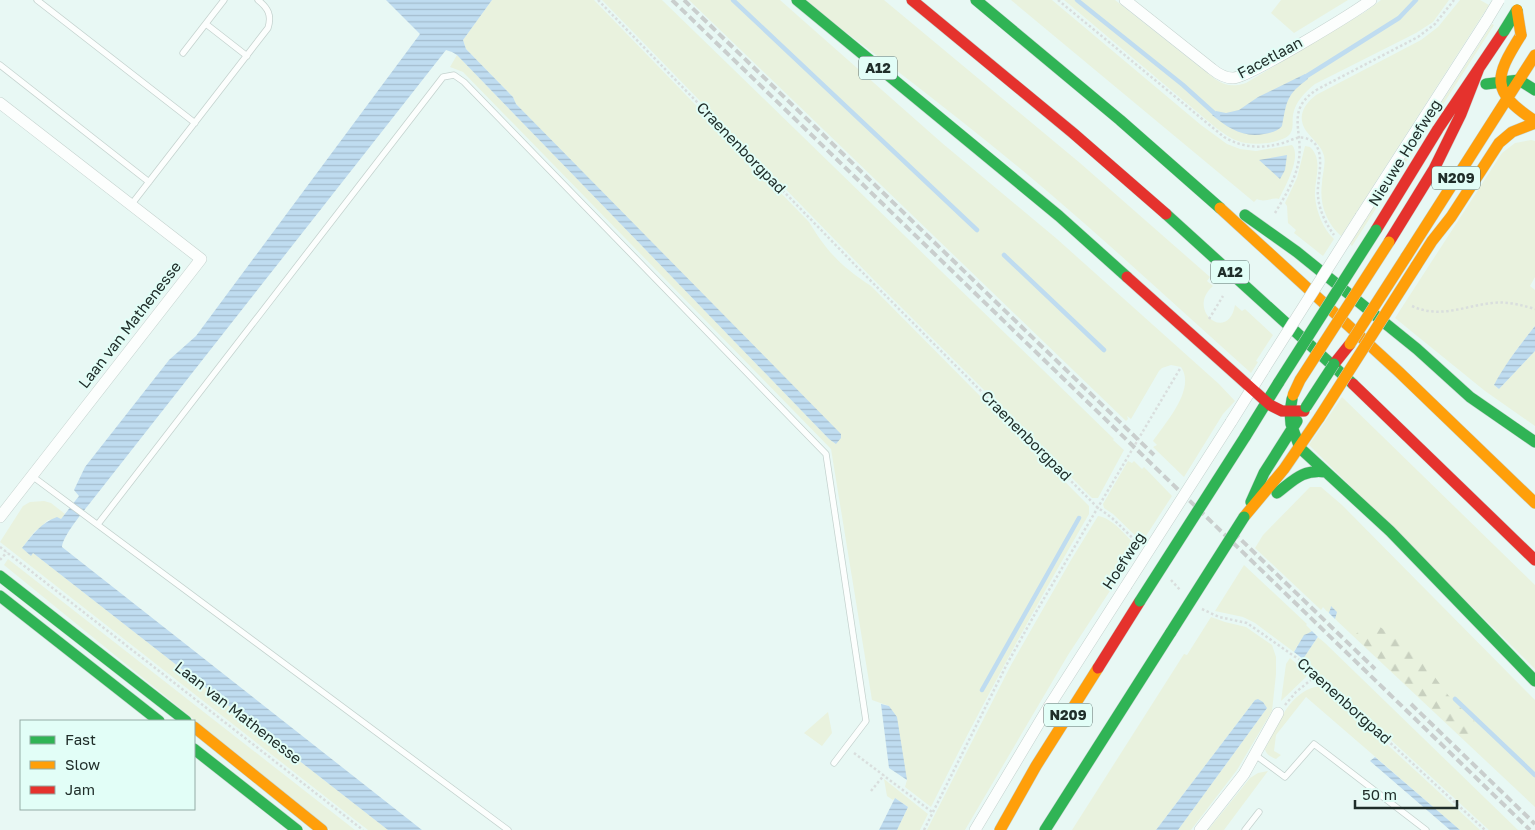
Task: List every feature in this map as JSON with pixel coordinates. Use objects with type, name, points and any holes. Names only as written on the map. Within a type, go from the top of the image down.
[{"type":"main road","name":"A12","points":[[797,0],[994,161],[1252,389]]},
{"type":"main road","name":"A12","points":[[912,0],[1080,139],[1251,290],[1393,422],[1535,560]]},
{"type":"main road","name":"A12","points":[[976,0],[1155,151],[1383,356],[1535,503]]},
{"type":"main road","name":"Nieuwe Hoefweg","points":[[1267,402],[1376,230],[1402,184],[1521,4]]},
{"type":"main road","name":"N209","points":[[1500,82],[1505,61],[1521,34],[1521,4]]},
{"type":"main road","name":"N209","points":[[1244,517],[1264,473],[1406,257],[1535,55]]},
{"type":"main road","name":"N209","points":[[1300,448],[1292,429],[1290,411],[1293,395],[1300,380],[1430,177],[1461,114],[1479,68]]},
{"type":"main road","points":[[1519,80],[1535,90]]},
{"type":"main road","name":"N209","points":[[1450,109],[1458,98],[1482,84],[1519,80]]},
{"type":"main road","points":[[1500,82],[1501,90],[1506,99],[1535,122]]},
{"type":"main road","name":"N209","points":[[1045,830],[1244,517],[1300,448],[1432,240],[1452,217],[1499,143],[1512,132],[1535,122]]},
{"type":"main road","name":"A12","points":[[1155,151],[1297,252],[1417,349],[1470,396],[1506,424],[1535,442]]},
{"type":"main road","points":[[1252,389],[1276,408],[1290,411],[1305,409]]},
{"type":"main road","name":"N209","points":[[1000,830],[1036,766],[1267,402]]},
{"type":"main road","points":[[1300,448],[1390,531],[1535,681]]},
{"type":"main road","name":"N209","points":[[1244,517],[1304,473],[1315,470],[1326,472]]},
{"type":"main road","points":[[0,576],[185,720]]},
{"type":"main road","points":[[0,596],[158,720]]},
{"type":"main road","points":[[195,729],[322,830]]},
{"type":"main road","points":[[195,750],[297,830]]},
{"type":"street","name":"Facetlaan","points":[[1125,0],[1218,74],[1233,78],[1240,77],[1260,67],[1371,0]]},
{"type":"street","name":"Nieuwe Hoefweg","points":[[1301,311],[1499,0]]},
{"type":"street","name":"Laan van Mathenesse","points":[[0,103],[201,259],[0,518]]},
{"type":"street","name":"Hoefweg","points":[[975,830],[1048,708],[1301,311]]},
{"type":"street","points":[[1200,830],[1244,774],[1278,713]]},
{"type":"lane","points":[[37,0],[195,123]]},
{"type":"lane","points":[[183,54],[224,0]]},
{"type":"lane","points":[[130,205],[268,28],[270,23],[269,11],[258,0]]},
{"type":"lane","points":[[206,24],[247,56]]},
{"type":"lane","points":[[0,65],[149,182]]},
{"type":"lane","points":[[98,524],[443,77],[454,75],[464,82],[826,454],[866,721],[834,763]]},
{"type":"lane","points":[[32,476],[508,830]]},
{"type":"lane","points":[[1254,754],[1285,777],[1314,744],[1426,830]]},
{"type":"lane","points":[[1245,830],[1259,812]]},
{"type":"path","name":"Craenenborgpad","points":[[598,0],[856,266],[1097,507],[1122,527],[1145,550]]},
{"type":"path","points":[[1058,0],[1224,137],[1239,145],[1256,147],[1273,145],[1298,137]]},
{"type":"path","points":[[1275,213],[1294,177],[1299,159],[1298,112],[1306,98],[1318,89],[1418,36],[1435,24],[1454,0]]},
{"type":"path","points":[[1209,319],[1223,296]]},
{"type":"path","points":[[924,830],[1007,664],[1180,367]]},
{"type":"path","name":"Laan van Mathenesse","points":[[0,547],[363,830]]},
{"type":"path","points":[[0,560],[7,552]]},
{"type":"path","points":[[1167,575],[1184,594]]},
{"type":"path","name":"Craenenborgpad","points":[[1199,607],[1219,617],[1247,623],[1282,647],[1317,675],[1485,830]]},
{"type":"path","points":[[1278,713],[1296,692],[1317,675]]},
{"type":"path","points":[[847,748],[932,812]]},
{"type":"path","points":[[871,791],[884,775]]},
{"type":"green space","points":[[492,0],[594,0],[809,222],[822,242],[836,258],[871,286],[1089,506],[1089,514],[1007,659],[931,807],[905,787],[907,780],[889,706],[872,700],[831,449],[463,72],[450,67],[457,55],[829,439],[836,444],[466,49],[463,40]]},
{"type":"green space","points":[[602,0],[662,0],[1114,439],[1124,450],[1098,498],[1092,498],[874,280]]},
{"type":"green space","points":[[689,0],[780,0],[942,143],[1057,239],[1219,384],[1235,401],[1223,414],[1184,477],[1153,447],[1157,445],[1153,441],[1172,415],[1182,395],[1185,376],[1181,367],[1171,365],[1162,368],[1131,419],[1127,416],[1128,419],[1126,421]]},
{"type":"green space","points":[[803,0],[884,0],[1080,163],[1210,277],[1207,281],[1213,286],[1206,295],[1204,305],[1206,313],[1211,319],[1225,322],[1231,316],[1235,305],[1242,311],[1245,309],[1273,335],[1256,361],[1258,362],[1251,373],[1017,166]]},
{"type":"green space","points":[[1011,0],[1052,0],[1201,125],[1227,144],[1240,149],[1256,151],[1292,145],[1295,150],[1294,164],[1279,199],[1257,199],[1254,202]]},
{"type":"green space","points":[[1064,0],[1115,0],[1215,79],[1222,83],[1238,85],[1246,83],[1365,12],[1381,0],[1449,0],[1433,22],[1416,33],[1315,84],[1304,94],[1296,106],[1290,134],[1280,140],[1258,144],[1243,143],[1235,140],[1215,127]]},
{"type":"green space","points":[[1281,0],[1348,0],[1294,33],[1271,13]]},
{"type":"green space","points":[[1460,0],[1480,0],[1489,5],[1341,236],[1331,225],[1325,212],[1321,190],[1325,163],[1324,156],[1320,147],[1303,126],[1303,110],[1316,95],[1421,40],[1438,27]]},
{"type":"green space","points":[[1492,24],[1494,25],[1352,246],[1350,244]]},
{"type":"green space","points":[[1535,141],[1535,277],[1530,286],[1535,290],[1535,326],[1514,353],[1494,385],[1499,389],[1535,351],[1535,426],[1485,391],[1395,318],[1502,153],[1515,143]]},
{"type":"green space","points":[[1305,146],[1310,147],[1317,158],[1315,196],[1317,208],[1323,225],[1334,239],[1323,256],[1294,233],[1296,230],[1288,223],[1287,206],[1285,203],[1297,178]]},
{"type":"green space","points":[[1342,397],[1535,585],[1535,669],[1309,445]]},
{"type":"green space","points":[[1128,461],[1132,463],[1134,461],[1142,469],[1144,467],[1172,496],[1142,542],[1113,514],[1104,508],[1103,504]]},
{"type":"green space","points":[[1310,487],[1321,487],[1342,505],[1535,700],[1535,807],[1335,619],[1331,609],[1329,614],[1323,607],[1321,610],[1255,548],[1263,535]]},
{"type":"green space","points":[[44,501],[51,503],[65,514],[61,519],[48,520],[35,531],[22,548],[31,555],[33,553],[388,830],[368,830],[0,542],[23,506],[30,502]]},
{"type":"green space","points":[[1098,516],[1115,524],[1138,548],[1068,655],[965,830],[927,830],[1011,665]]},
{"type":"green space","points":[[8,559],[355,830],[330,830],[4,565]]},
{"type":"green space","points":[[1244,565],[1307,624],[1312,631],[1297,646],[1294,652],[1255,623],[1243,617],[1215,611]]},
{"type":"green space","points":[[1211,617],[1246,627],[1272,645],[1276,657],[1272,711],[1237,770],[1191,830],[1178,830],[1267,708],[1255,700],[1156,830],[1072,830],[1184,654],[1187,655]]},
{"type":"green space","points":[[1377,625],[1415,650],[1448,695],[1480,727],[1468,743],[1354,636],[1363,627]]},
{"type":"green space","points":[[1318,637],[1518,830],[1489,830],[1303,659]]},
{"type":"green space","points":[[1290,658],[1307,673],[1306,677],[1281,701],[1286,664]]},
{"type":"green space","points":[[1315,687],[1323,687],[1328,690],[1480,830],[1460,830],[1306,697],[1276,735],[1274,751],[1281,755],[1276,759],[1268,754],[1265,749],[1284,712],[1297,696]]},
{"type":"green space","points":[[828,712],[832,733],[822,746],[804,733]]},
{"type":"green space","points":[[1268,771],[1224,830],[1208,830],[1250,778],[1258,773]]},
{"type":"green space","points":[[884,779],[928,814],[920,830],[897,830],[908,807],[895,798],[893,800],[887,796]]},
{"type":"water","points":[[386,0],[492,0],[463,40],[466,49],[513,97],[516,104],[841,434],[841,438],[836,444],[829,439],[457,55],[446,50],[82,513],[69,531],[62,547],[422,830],[388,830],[33,553],[31,556],[22,548],[47,522],[57,517],[61,519],[79,496],[74,490],[85,467],[169,360],[196,336],[420,34]]},
{"type":"water","points":[[1305,74],[1308,79],[1291,94],[1282,126],[1274,132],[1249,135],[1230,128],[1212,115],[1216,111],[1226,113],[1239,110],[1258,97]]},
{"type":"water","points":[[1287,155],[1285,170],[1280,179],[1259,160]]},
{"type":"water","points":[[1535,326],[1535,351],[1499,389],[1494,385],[1498,377]]},
{"type":"water","points":[[1331,606],[1337,612],[1335,619],[1319,635],[1303,659],[1294,652],[1304,635],[1313,631],[1325,619]]},
{"type":"water","points":[[1258,699],[1267,708],[1178,830],[1156,830],[1255,700]]},
{"type":"water","points":[[881,704],[889,706],[897,717],[907,780],[889,768]]},
{"type":"water","points":[[1375,757],[1460,830],[1450,830],[1370,761]]},
{"type":"water","points":[[895,798],[908,807],[897,830],[879,830]]},
{"type":"pier","points":[[1327,611],[1337,621],[1322,634],[1320,639],[1310,629]]},
{"type":"waterway","points":[[733,0],[977,230]]},
{"type":"waterway","points":[[1077,0],[1218,115]]},
{"type":"waterway","points":[[1302,79],[1399,18],[1416,0]]},
{"type":"waterway","points":[[1004,255],[1104,350]]},
{"type":"waterway","points":[[982,690],[1079,518]]},
{"type":"waterway","points":[[1455,699],[1535,775]]},
{"type":"railway","points":[[672,0],[1530,830]]},
{"type":"railway","points":[[684,0],[1154,455]]},
{"type":"railway","points":[[1233,532],[1375,669]]},
{"type":"railway","points":[[1411,704],[1535,824]]},
{"type":"traffic: fast","points":[[797,0],[1059,216],[1127,277]]},
{"type":"traffic: fast","points":[[976,0],[1120,120],[1220,208]]},
{"type":"traffic: fast","points":[[1504,31],[1517,10]]},
{"type":"traffic: fast","points":[[1486,84],[1519,80],[1535,90]]},
{"type":"traffic: fast","points":[[1166,214],[1353,384]]},
{"type":"traffic: fast","points":[[1245,215],[1297,252],[1417,349],[1470,397],[1535,442]]},
{"type":"traffic: fast","points":[[1279,382],[1376,230]]},
{"type":"traffic: fast","points":[[1306,407],[1334,364]]},
{"type":"traffic: fast","points":[[1245,437],[1279,382]]},
{"type":"traffic: fast","points":[[1292,399],[1291,424],[1300,448],[1390,531],[1535,681]]},
{"type":"traffic: fast","points":[[1251,502],[1264,473],[1297,421]]},
{"type":"traffic: fast","points":[[1140,601],[1245,437]]},
{"type":"traffic: fast","points":[[1277,493],[1299,476],[1311,472],[1326,472]]},
{"type":"traffic: fast","points":[[1171,632],[1244,517]]},
{"type":"traffic: fast","points":[[0,576],[185,720]]},
{"type":"traffic: fast","points":[[0,596],[158,720]]},
{"type":"traffic: fast","points":[[1045,830],[1171,632]]},
{"type":"traffic: fast","points":[[195,750],[297,830]]},
{"type":"traffic: slow","points":[[1517,10],[1521,35]]},
{"type":"traffic: slow","points":[[1521,35],[1505,62],[1501,83],[1510,101],[1535,121]]},
{"type":"traffic: slow","points":[[1406,257],[1535,55]]},
{"type":"traffic: slow","points":[[1416,266],[1432,241],[1451,217],[1499,143],[1512,132],[1535,123]]},
{"type":"traffic: slow","points":[[1220,208],[1399,372],[1535,503]]},
{"type":"traffic: slow","points":[[1293,395],[1300,380],[1389,242]]},
{"type":"traffic: slow","points":[[1350,344],[1406,257]]},
{"type":"traffic: slow","points":[[1319,418],[1416,266]]},
{"type":"traffic: slow","points":[[1244,517],[1284,469],[1319,418]]},
{"type":"traffic: slow","points":[[1000,830],[1036,766],[1098,668]]},
{"type":"traffic: slow","points":[[195,728],[322,830]]},
{"type":"traffic: jam","points":[[912,0],[1073,133],[1166,214]]},
{"type":"traffic: jam","points":[[1376,230],[1438,129],[1504,31]]},
{"type":"traffic: jam","points":[[1389,242],[1434,169],[1461,114],[1479,68]]},
{"type":"traffic: jam","points":[[1127,277],[1270,405],[1282,411],[1304,411]]},
{"type":"traffic: jam","points":[[1334,364],[1350,344]]},
{"type":"traffic: jam","points":[[1353,384],[1535,560]]},
{"type":"traffic: jam","points":[[1098,668],[1140,601]]}]
